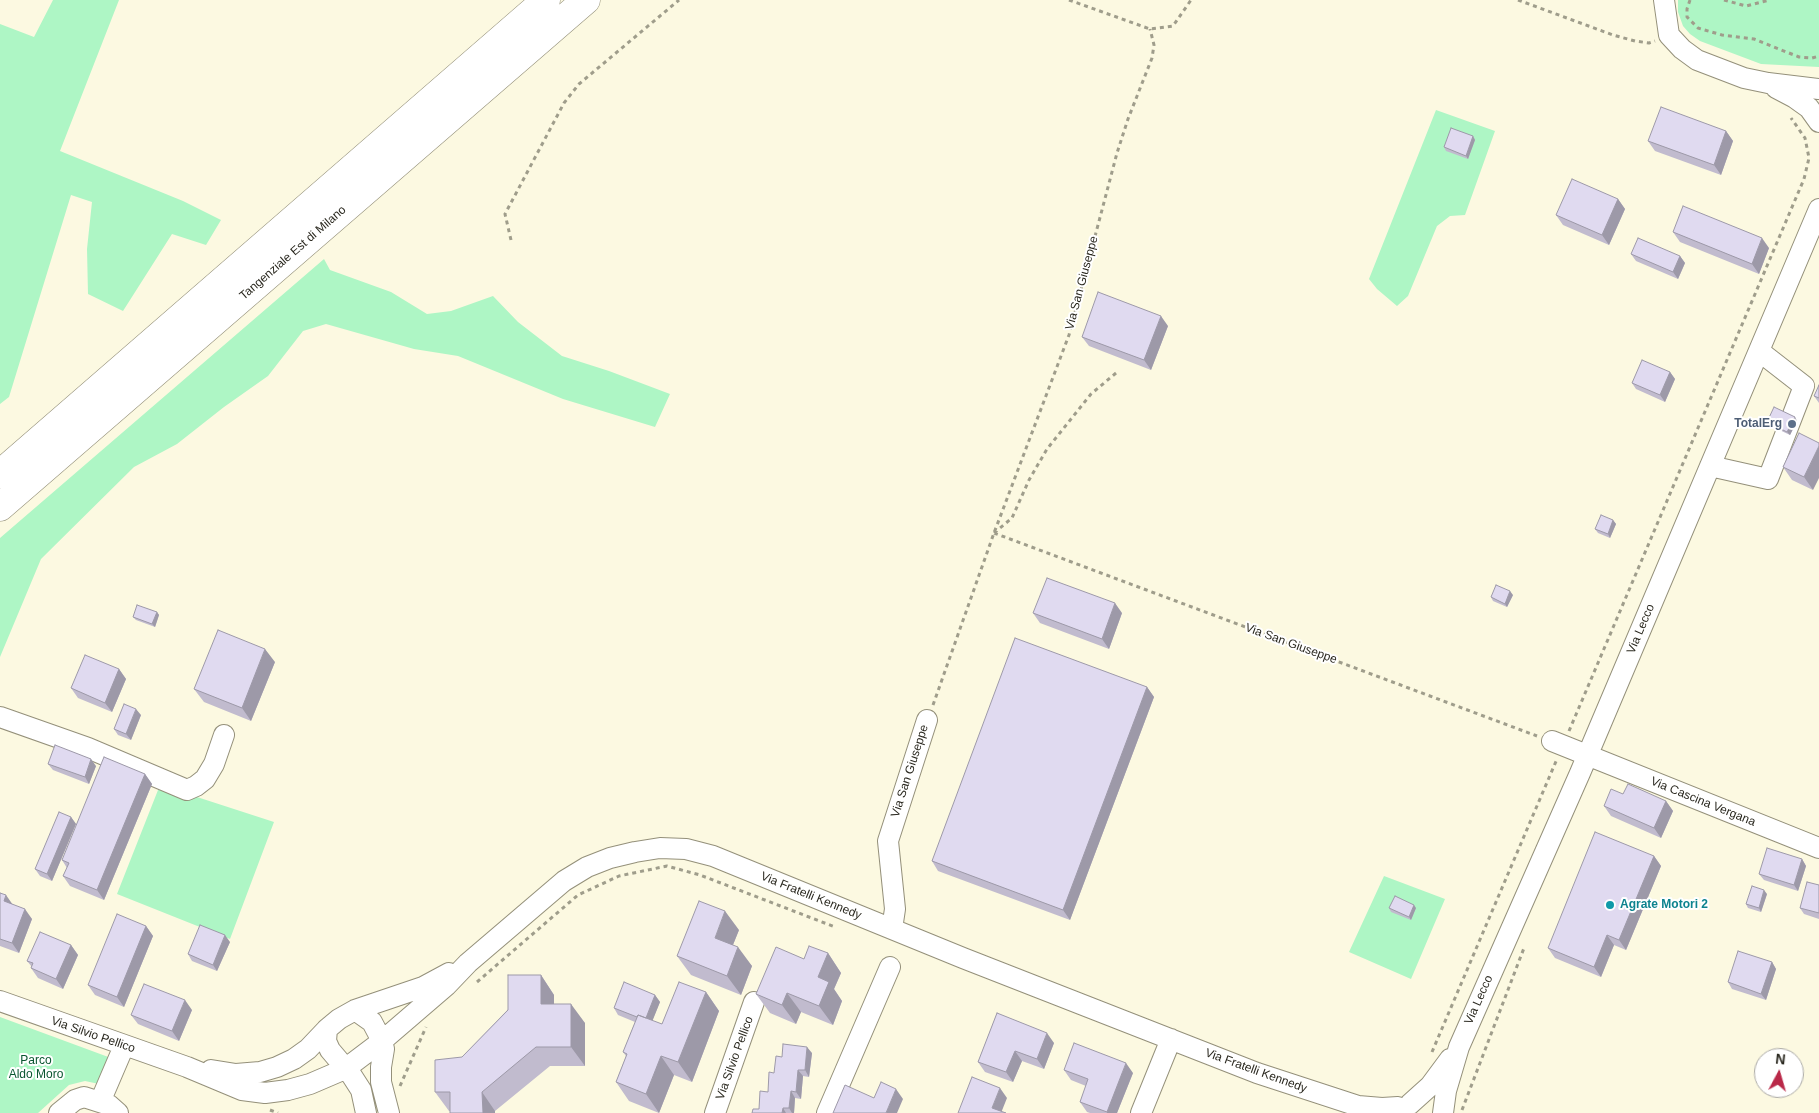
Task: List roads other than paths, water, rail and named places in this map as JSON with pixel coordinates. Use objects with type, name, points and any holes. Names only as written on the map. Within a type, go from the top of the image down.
[{"type":"highway","name":"Tangenziale Est di Milano","points":[[0,474],[546,0]]},
{"type":"highway","name":"Tangenziale Est di Milano","points":[[0,507],[586,0]]},
{"type":"street","points":[[1664,0],[1669,35],[1696,60],[1744,78],[1819,89]]},
{"type":"street","points":[[1768,83],[1809,108],[1819,122]]},
{"type":"street","name":"Via Lecco","points":[[1443,1113],[1448,1083],[1459,1047],[1587,755],[1819,209]]},
{"type":"street","points":[[1710,466],[1768,479],[1804,386],[1758,351]]},
{"type":"street","points":[[0,717],[88,748],[187,790],[205,779],[214,764],[224,735]]},
{"type":"street","name":"Via San Giuseppe","points":[[892,929],[894,910],[888,841],[927,720]]},
{"type":"street","points":[[1558,743],[1587,755]]},
{"type":"street","name":"Via Cascina Vergana","points":[[1587,755],[1819,848]]},
{"type":"street","name":"Via Fratelli Kennedy","points":[[382,1041],[446,986],[468,963],[564,881],[610,858],[660,848],[686,849],[713,856],[1171,1040],[1349,1107],[1399,1108]]},
{"type":"street","name":"Via Fratelli Kennedy","points":[[340,1019],[423,986],[468,963]]},
{"type":"street","points":[[827,1113],[890,968]]},
{"type":"street","name":"Via Silvio Pellico","points":[[0,1001],[186,1067],[242,1090],[265,1092],[288,1090],[310,1084],[345,1069],[382,1041]]},
{"type":"street","name":"Via Silvio Pellico","points":[[715,1113],[754,1002]]},
{"type":"street","points":[[366,1113],[361,1090],[330,1050],[326,1041],[340,1019],[372,1022],[384,1049],[381,1082],[387,1108]]},
{"type":"street","name":"Via Silvio Pellico","points":[[186,1067],[236,1074],[260,1072],[278,1067],[294,1060],[340,1019]]},
{"type":"street","points":[[1142,1113],[1171,1040]]},
{"type":"street","points":[[100,1102],[124,1046]]},
{"type":"street","name":"Via Lecco","points":[[1399,1108],[1430,1086],[1459,1047]]},
{"type":"street","points":[[58,1113],[78,1099],[88,1098],[112,1107],[118,1113]]},
{"type":"street","points":[[1399,1108],[1424,1106],[1436,1113]]},
{"type":"place","name":"TotalErg","points":[[1792,424]]},
{"type":"place","name":"Agrate Motori 2","points":[[1610,905]]},
{"type":"park label","name":"Parco Aldo Moro","points":[[36,1068]]}]
